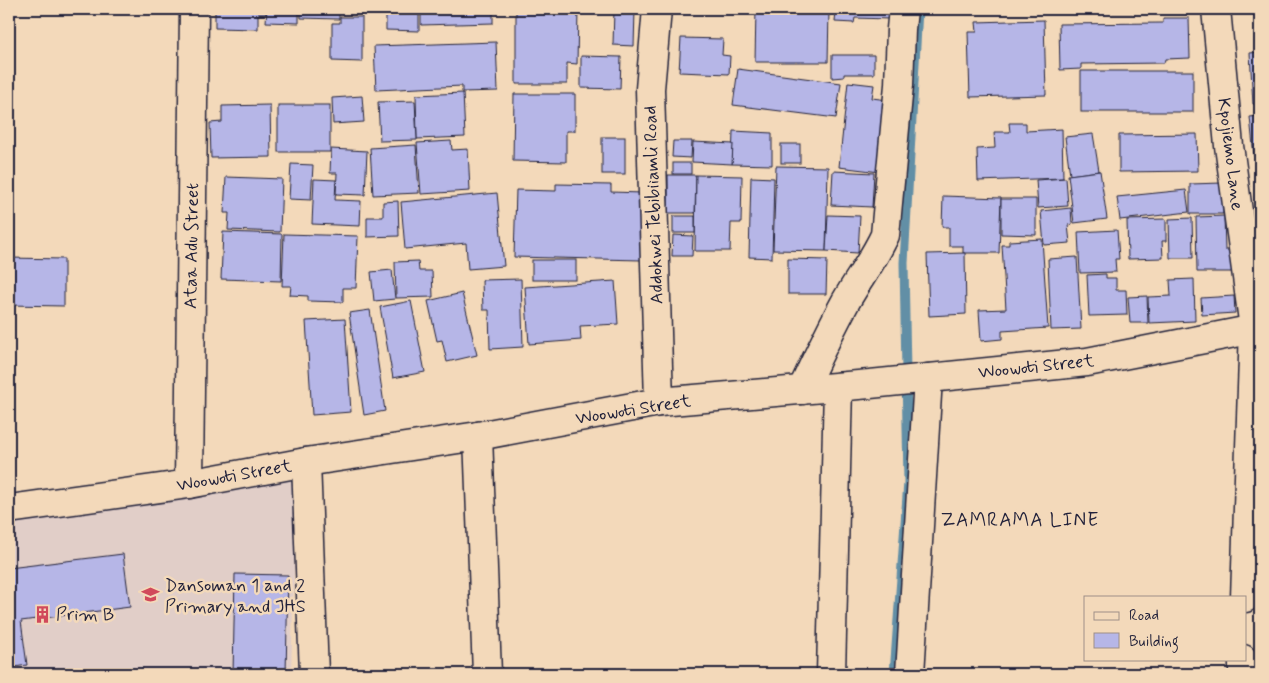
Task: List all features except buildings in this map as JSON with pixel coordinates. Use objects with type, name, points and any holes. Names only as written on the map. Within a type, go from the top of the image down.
[{"type":"street","name":"Ataa Adu Street","points":[[189,484],[194,9]]},
{"type":"street","name":"Addokwei Tebibiiamli Road","points":[[657,9],[650,90],[659,402]]},
{"type":"street","points":[[802,390],[822,346],[847,299],[875,256],[885,234],[903,9]]},
{"type":"street","name":"Kpojiemo Lane","points":[[1216,9],[1229,146],[1257,328],[1245,596]]},
{"type":"street","name":"Woowoti Street","points":[[9,509],[189,484],[306,462],[478,436],[659,402],[838,388],[1087,362],[1257,328]]},
{"type":"street","points":[[910,674],[919,379]]},
{"type":"street","points":[[831,674],[838,388]]},
{"type":"street","points":[[478,436],[488,674]]},
{"type":"street","points":[[306,462],[314,674]]},
{"type":"street","points":[[1243,660],[1243,674]]},
{"type":"shaded area","name":"Dansoman 1 and 2 Primary and JHS","points":[[297,472],[291,674],[9,674],[9,516]]},
{"type":"waterway","points":[[894,674],[908,482],[904,263],[918,9]]},
{"type":"place","name":"Dansoman 1 and 2 Primary and JHS","points":[[151,595]]},
{"type":"place","name":"Prim B","points":[[42,614]]},
{"type":"district","name":"ZAMRAMA LINE","points":[[1020,519]]}]
